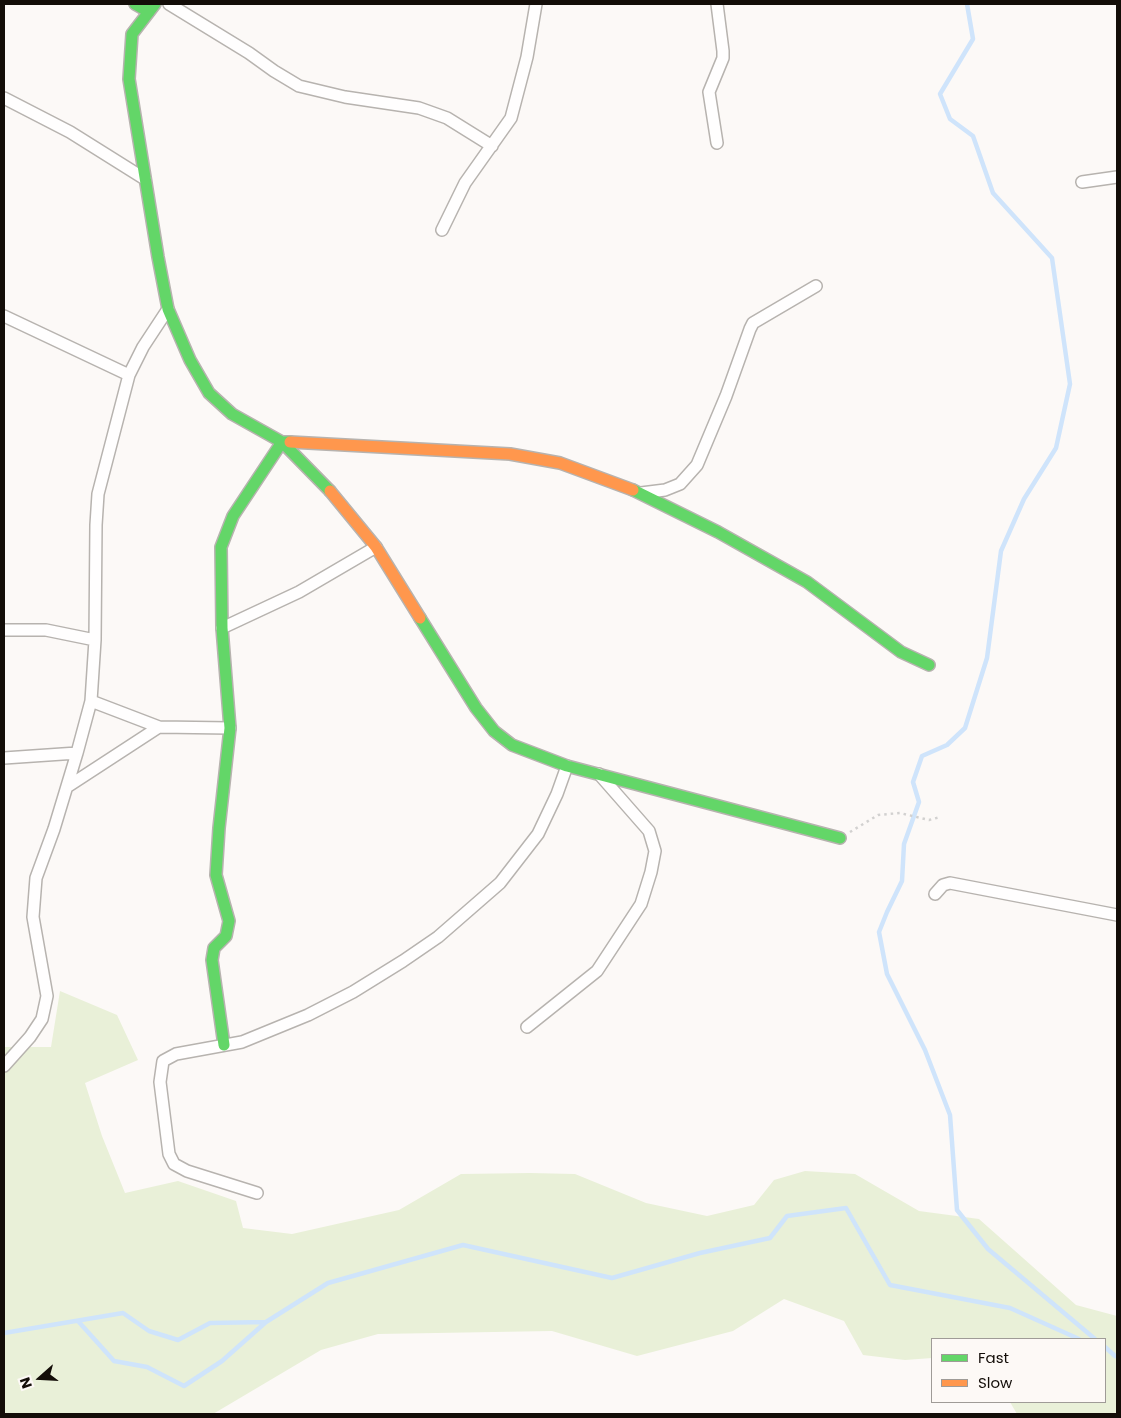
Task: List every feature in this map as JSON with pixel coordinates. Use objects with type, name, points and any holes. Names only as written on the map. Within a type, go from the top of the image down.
[{"type":"street","points":[[135,4],[152,8],[132,34],[129,79],[144,179],[168,309],[190,360],[209,393],[232,414],[282,442],[324,483],[376,547],[476,708],[494,731],[512,745],[567,766],[840,838]]},
{"type":"street","points":[[169,4],[299,86],[345,97],[420,108],[447,118],[492,146]]},
{"type":"street","points":[[442,230],[465,183],[511,118],[528,57],[536,4]]},
{"type":"street","points":[[716,4],[723,50],[722,58],[709,92],[717,143]]},
{"type":"street","points":[[4,98],[70,132],[144,179]]},
{"type":"street","points":[[1082,182],[1117,177]]},
{"type":"street","points":[[641,493],[665,490],[680,484],[697,465],[726,396],[753,322],[816,286]]},
{"type":"street","points":[[4,1066],[30,1037],[42,1020],[47,996],[33,917],[36,878],[67,787],[90,702],[95,640],[98,494],[129,375],[143,347],[168,309]]},
{"type":"street","points":[[4,316],[129,375]]},
{"type":"street","points":[[282,442],[510,454],[560,463],[641,493],[718,532],[806,582],[901,652],[929,664]]},
{"type":"street","points":[[224,1045],[212,960],[214,948],[226,936],[229,921],[216,875],[230,728],[222,628],[221,547],[226,529],[233,516],[282,442]]},
{"type":"street","points":[[222,628],[299,592],[376,547]]},
{"type":"street","points":[[4,630],[46,630],[95,640]]},
{"type":"street","points":[[90,702],[159,727],[230,728]]},
{"type":"street","points":[[67,787],[159,727]]},
{"type":"street","points":[[4,758],[77,753]]},
{"type":"street","points":[[256,1193],[188,1171],[174,1164],[169,1154],[160,1082],[163,1061],[176,1054],[242,1042],[308,1015],[353,992],[438,938],[500,883],[538,834],[557,794],[567,766]]},
{"type":"street","points":[[527,1027],[597,971],[641,904],[651,872],[655,851],[649,831],[599,774]]},
{"type":"street","points":[[935,894],[943,885],[950,883],[1117,916]]},
{"type":"path","points":[[840,838],[878,814],[900,813],[929,820],[940,817]]},
{"type":"green space","points":[[60,991],[117,1015],[138,1060],[85,1083],[102,1136],[125,1193],[178,1181],[236,1201],[243,1228],[292,1234],[399,1210],[461,1174],[575,1174],[646,1203],[707,1216],[754,1205],[774,1180],[805,1171],[855,1174],[919,1211],[979,1219],[1076,1305],[1117,1316],[1117,1414],[1017,1414],[1011,1403],[1106,1403],[1106,1338],[931,1338],[931,1358],[905,1360],[863,1355],[844,1321],[784,1299],[733,1331],[637,1356],[552,1331],[378,1334],[321,1350],[213,1414],[4,1414],[4,1047],[51,1047]]},
{"type":"waterway","points":[[967,4],[973,39],[940,94],[950,119],[973,136],[993,193],[1052,258],[1070,384],[1056,448],[1024,499],[1001,551],[987,658],[965,728],[947,745],[922,756],[913,782],[919,802],[904,844],[902,881],[879,932],[887,974],[925,1050],[950,1115],[957,1210],[988,1249],[1094,1338]]},
{"type":"waterway","points":[[4,1333],[123,1313],[149,1331],[178,1340],[210,1323],[266,1322],[328,1283],[463,1245],[612,1278],[700,1253],[770,1238],[787,1216],[846,1208],[890,1285],[1010,1308],[1077,1338]]},
{"type":"waterway","points":[[78,1321],[114,1361],[147,1367],[184,1386],[222,1361],[266,1322]]},
{"type":"waterway","points":[[1106,1348],[1115,1356]]},
{"type":"traffic: fast","points":[[135,4],[149,12]]},
{"type":"traffic: fast","points":[[155,4],[132,34],[129,79],[168,309],[190,360],[209,393],[232,414],[282,442],[330,491]]},
{"type":"traffic: fast","points":[[224,1045],[212,960],[214,948],[226,936],[229,921],[216,875],[230,728],[222,628],[221,547],[233,516],[282,442],[290,442]]},
{"type":"traffic: fast","points":[[633,490],[718,532],[807,582],[901,652],[929,665]]},
{"type":"traffic: fast","points":[[420,618],[476,708],[494,731],[512,745],[567,766],[840,838]]},
{"type":"traffic: slow","points":[[290,442],[510,454],[560,463],[633,490]]},
{"type":"traffic: slow","points":[[330,491],[376,547],[420,618]]}]
